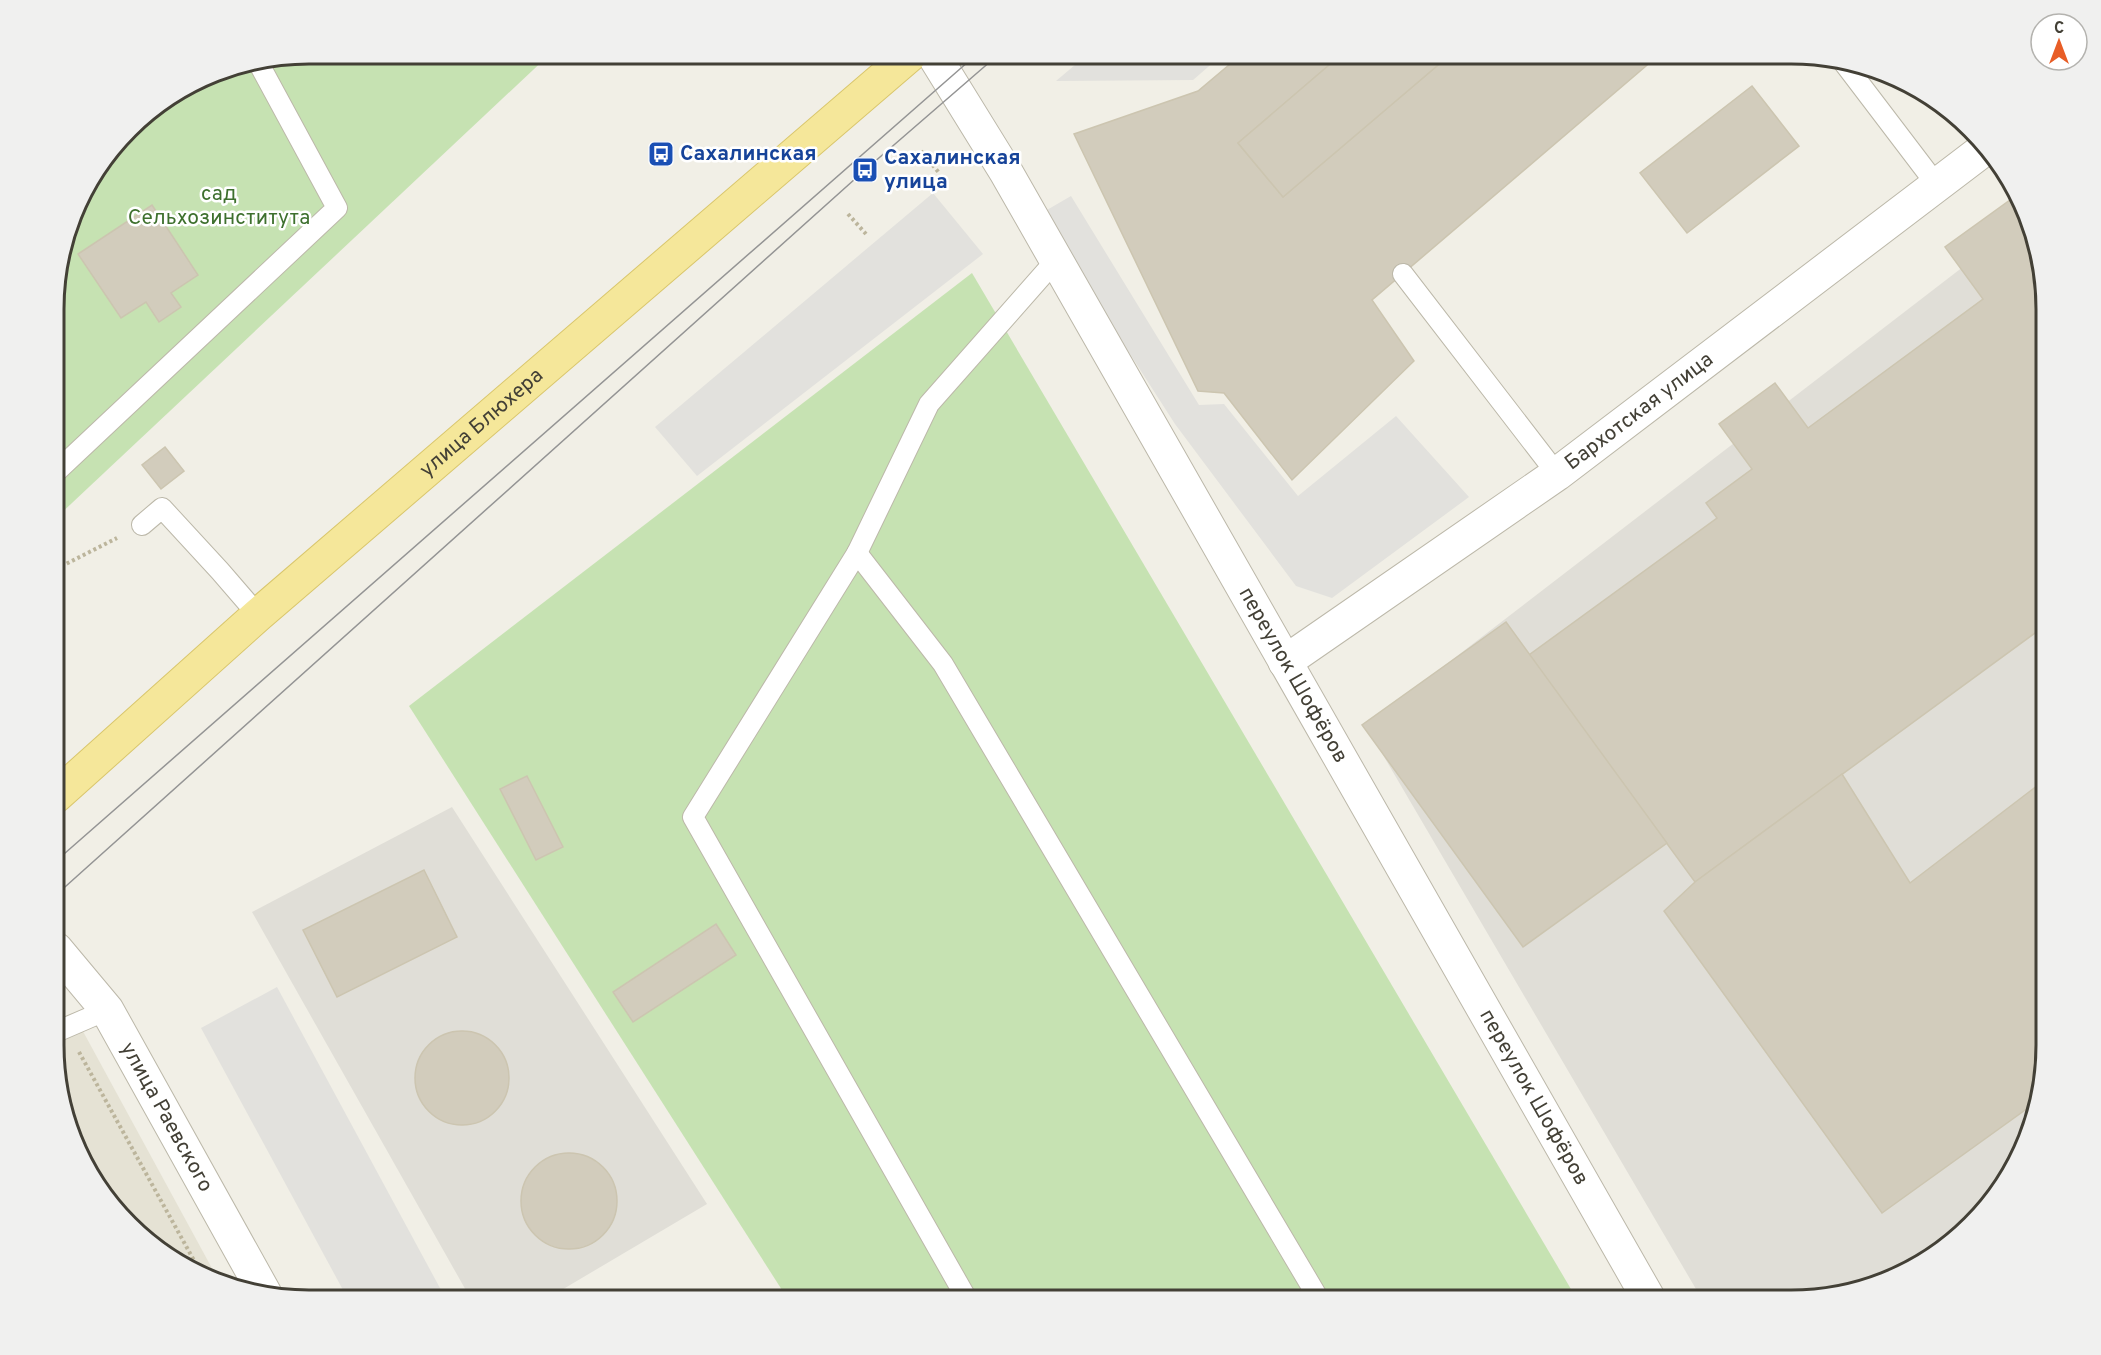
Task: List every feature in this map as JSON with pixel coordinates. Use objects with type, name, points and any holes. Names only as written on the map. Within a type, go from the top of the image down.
[{"type":"main road","name":"улица Блюхера","points":[[64,789],[258,615],[898,64]]},
{"type":"street","name":"переулок Шофёров","points":[[939,64],[969,110],[1056,260],[1644,1290]]},
{"type":"street","name":"Бархотская улица","points":[[1285,663],[1557,474],[1980,152]]},
{"type":"street","name":"улица Раевского","points":[[64,959],[107,1010],[260,1286]]},
{"type":"lane","points":[[64,464],[337,208],[262,69]]},
{"type":"lane","points":[[1851,72],[1936,184]]},
{"type":"lane","points":[[962,1290],[693,818],[857,553],[929,404],[1056,260]]},
{"type":"lane","points":[[1403,274],[1557,474]]},
{"type":"lane","points":[[142,525],[162,508],[258,615]]},
{"type":"lane","points":[[857,553],[943,664],[1313,1290]]},
{"type":"lane","points":[[64,1029],[107,1010]]},
{"type":"path","points":[[921,151],[940,174]]},
{"type":"path","points":[[848,214],[866,234]]},
{"type":"path","points":[[64,565],[142,525]]},
{"type":"path","points":[[64,1035],[194,1262]]},
{"type":"shaded area","points":[[1076,64],[1211,64],[1193,80],[1056,81]]},
{"type":"shaded area","points":[[933,193],[983,254],[697,476],[655,427]]},
{"type":"shaded area","points":[[1071,196],[1199,405],[1224,404],[1298,496],[1396,416],[1469,497],[1332,598],[1296,586],[1175,424],[1040,214]]},
{"type":"shaded area","points":[[2020,223],[2032,262],[2036,294],[2036,1061],[2028,1109],[2018,1139],[2004,1168],[1976,1207],[1941,1240],[1914,1258],[1885,1272],[1839,1286],[1807,1290],[1697,1290],[1366,726]]},
{"type":"shaded area","points":[[452,807],[707,1204],[562,1290],[466,1290],[252,912]]},
{"type":"shaded area","points":[[277,987],[441,1290],[343,1290],[201,1028]]},
{"type":"shaded area","points":[[73,1013],[213,1271],[187,1258],[148,1230],[115,1195],[97,1168],[83,1139],[69,1093],[65,1061],[64,1017]]},
{"type":"green space","name":"сад Сельхозинститута","points":[[310,64],[539,64],[64,510],[64,310],[69,262],[83,216],[97,187],[115,160],[136,136],[160,115],[187,97],[216,83],[262,69]]},
{"type":"green space","points":[[972,273],[1572,1290],[782,1290],[409,706]]},
{"type":"building","points":[[1230,64],[1330,64],[1238,143],[1283,197],[1439,64],[1648,64],[1372,300],[1414,361],[1292,480],[1224,393],[1198,391],[1074,134],[1198,91]]},
{"type":"building","points":[[1330,64],[1439,64],[1283,197],[1238,143]]},
{"type":"building","points":[[1752,86],[1799,146],[1687,233],[1640,173]]},
{"type":"building","points":[[2010,200],[2018,216],[2032,262],[2036,294],[2036,632],[1695,882],[1529,655],[1717,518],[1706,503],[1752,469],[1719,424],[1775,383],[1808,428],[1983,299],[1945,247]]},
{"type":"building","points":[[152,205],[198,275],[171,293],[181,307],[159,322],[146,302],[121,318],[78,254]]},
{"type":"building","points":[[165,447],[184,471],[161,489],[142,465]]},
{"type":"building","points":[[1506,622],[1667,843],[1523,947],[1362,725]]},
{"type":"building","points":[[1842,774],[1910,883],[2036,787],[2036,1061],[2028,1108],[1882,1213],[1664,911],[1695,882]]},
{"type":"building","points":[[527,776],[563,847],[536,860],[500,789]]},
{"type":"building","points":[[424,870],[457,937],[337,997],[303,930]]},
{"type":"building","points":[[716,924],[736,955],[633,1022],[613,992]]},
{"type":"building","points":[[462,1031],[480,1034],[495,1045],[506,1060],[509,1078],[506,1096],[495,1111],[480,1122],[462,1125],[444,1122],[429,1111],[418,1096],[415,1078],[418,1060],[429,1045],[444,1034]]},
{"type":"building","points":[[569,1153],[587,1157],[603,1167],[613,1183],[617,1201],[613,1219],[603,1235],[587,1245],[569,1249],[551,1245],[535,1235],[525,1219],[521,1201],[525,1183],[535,1167],[551,1157]]},
{"type":"tram line","points":[[64,854],[966,64]]},
{"type":"tram line","points":[[64,888],[865,170],[987,64]]},
{"type":"place","name":"Сахалинская","points":[[661,154]]},
{"type":"place","name":"Сахалинская улица","points":[[865,170]]}]
